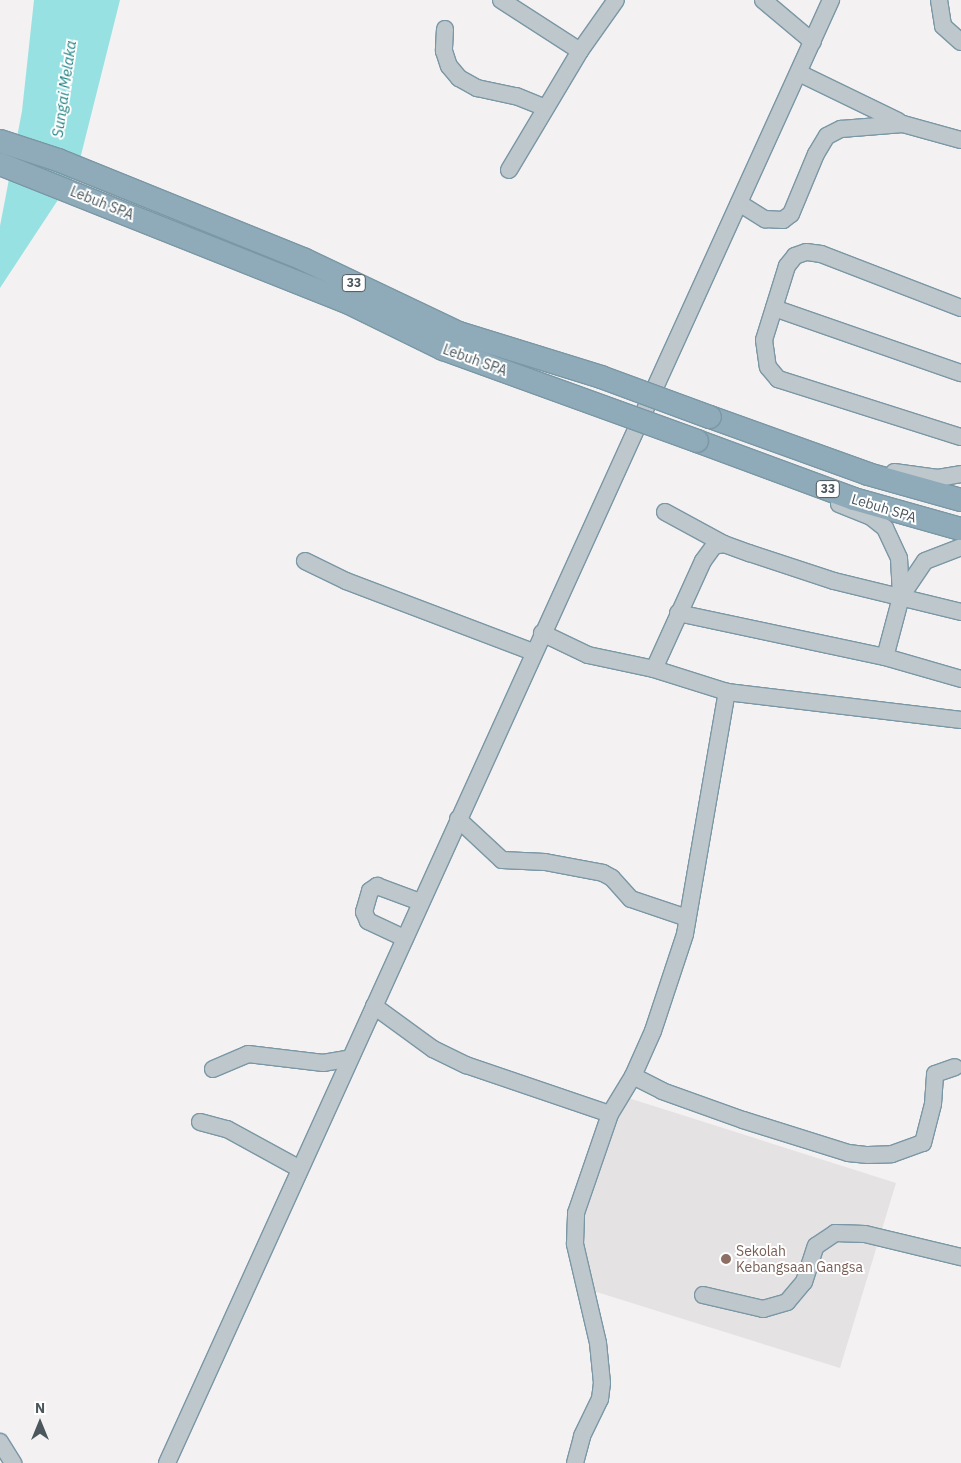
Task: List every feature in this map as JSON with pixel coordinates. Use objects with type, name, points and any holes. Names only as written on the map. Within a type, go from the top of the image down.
[{"type":"highway","name":"Lebuh SPA","points":[[0,141],[58,160],[306,260],[459,333],[601,377],[912,488],[961,500]]},
{"type":"highway","name":"Lebuh SPA","points":[[0,164],[347,302],[443,349],[854,499],[961,529]]},
{"type":"street","points":[[501,0],[580,51]]},
{"type":"street","points":[[762,0],[813,42]]},
{"type":"street","points":[[167,1463],[533,652],[831,0]]},
{"type":"street","points":[[939,0],[943,26],[961,42]]},
{"type":"street","points":[[509,170],[580,51],[614,1]]},
{"type":"street","points":[[445,29],[444,51],[449,66],[459,78],[477,88],[516,96],[545,108]]},
{"type":"street","points":[[799,73],[903,124],[961,140]]},
{"type":"street","points":[[739,203],[765,219],[783,220],[791,214],[816,154],[827,136],[841,129],[903,124]]},
{"type":"street","points":[[961,308],[822,254],[806,252],[794,256],[787,266],[764,340],[764,354],[768,367],[778,379],[961,437]]},
{"type":"street","points":[[774,308],[961,373]]},
{"type":"street","points":[[828,459],[938,478],[961,474]]},
{"type":"street","points":[[762,465],[782,482],[871,517],[884,528],[899,558],[901,597],[885,657]]},
{"type":"street","points":[[665,512],[724,544],[834,581],[961,612]]},
{"type":"street","points":[[654,669],[678,613],[708,552],[714,546],[724,544]]},
{"type":"street","points":[[901,597],[925,561],[961,548]]},
{"type":"street","points":[[306,561],[346,581],[533,652]]},
{"type":"street","points":[[678,613],[885,657],[961,679]]},
{"type":"street","points":[[542,633],[588,655],[654,669],[727,692],[961,720]]},
{"type":"street","points":[[576,1463],[582,1436],[600,1399],[602,1382],[598,1343],[576,1244],[576,1213],[610,1114],[633,1076],[653,1032],[685,934],[727,692]]},
{"type":"street","points":[[458,819],[502,860],[559,864],[603,873],[612,878],[631,899],[687,918]]},
{"type":"street","points":[[404,938],[368,921],[364,912],[370,891],[377,886],[420,902]]},
{"type":"street","points":[[374,1006],[433,1049],[466,1065],[610,1114]]},
{"type":"street","points":[[213,1069],[248,1054],[324,1063],[350,1058]]},
{"type":"street","points":[[633,1076],[662,1091],[743,1120],[848,1153],[868,1155],[892,1154],[922,1143],[933,1104],[935,1074],[955,1067]]},
{"type":"street","points":[[200,1122],[227,1129],[300,1169]]},
{"type":"street","points":[[703,1294],[763,1310],[787,1302],[804,1282],[816,1246],[835,1234],[865,1234],[961,1257]]},
{"type":"street","points":[[0,1442],[13,1463]]},
{"type":"shaded area","name":"Sekolah Kebangsaan Gangsa","points":[[619,1095],[896,1183],[840,1368],[587,1289],[573,1228]]},
{"type":"water","name":"Sungai Melaka","points":[[34,0],[120,0],[77,171],[0,288],[0,226],[22,111]]},
{"type":"place","name":"Sekolah Kebangsaan Gangsa","points":[[726,1259]]}]
